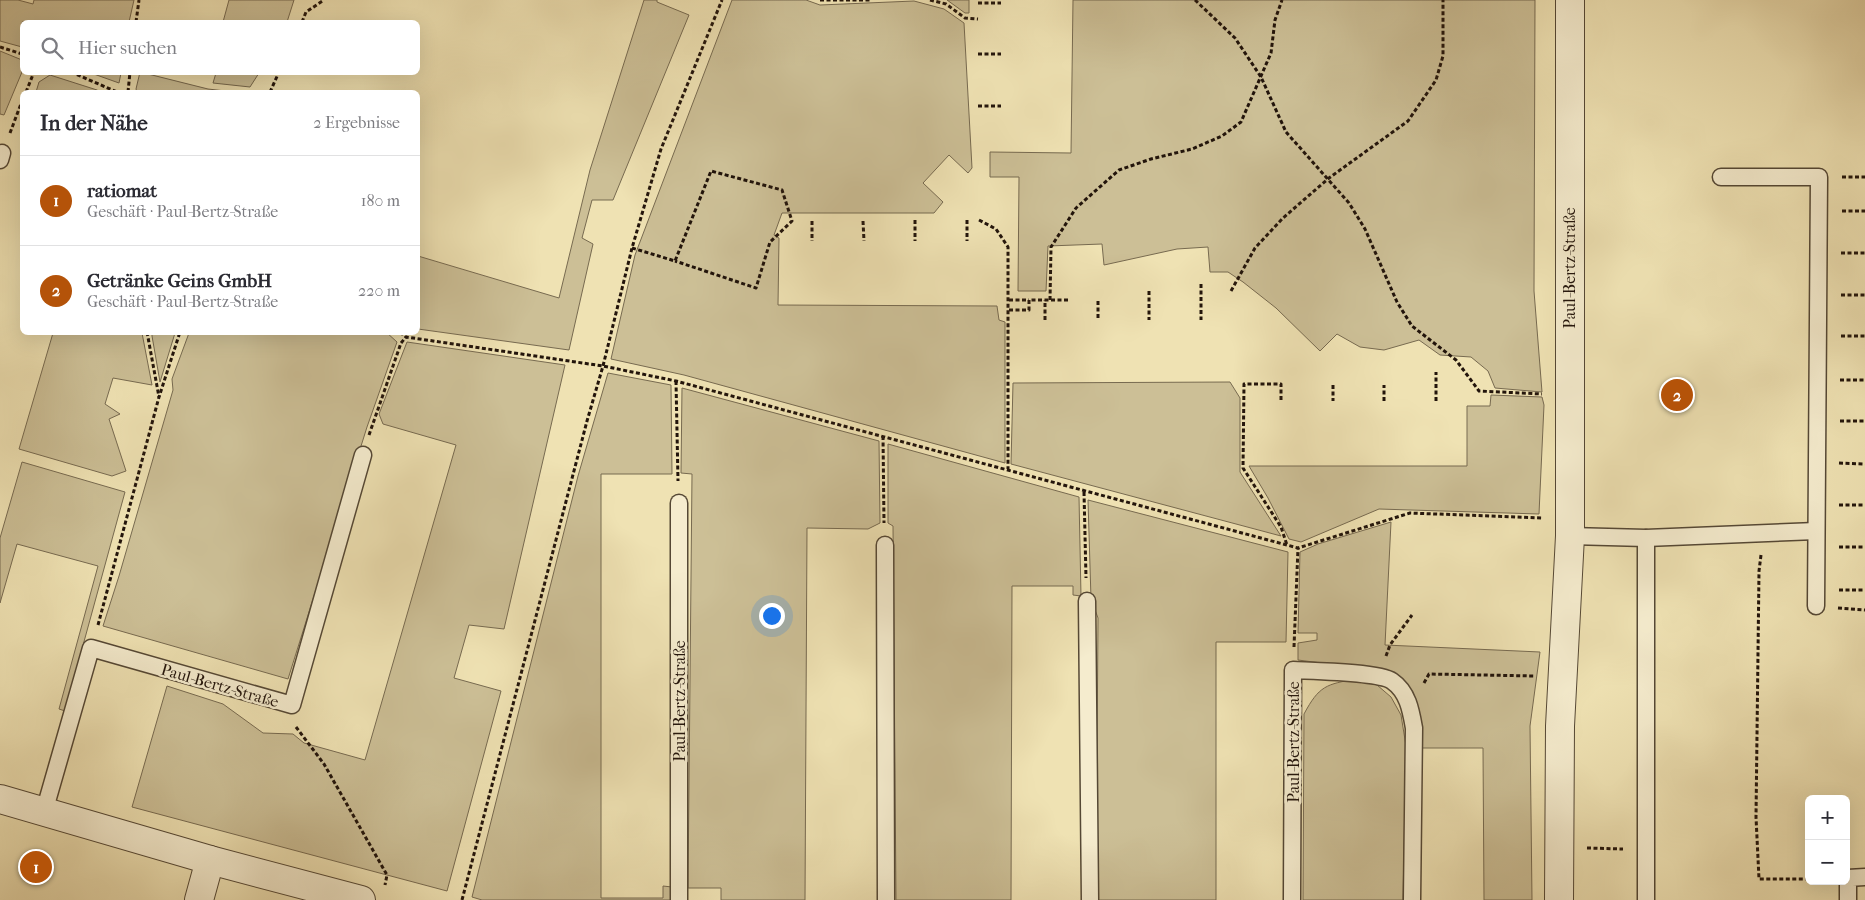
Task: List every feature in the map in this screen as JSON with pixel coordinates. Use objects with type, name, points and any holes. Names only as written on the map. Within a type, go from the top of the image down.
[{"type":"street","name":"Paul-Bertz-Straße","points":[[1559,900],[1560,726],[1570,528],[1570,0]]},
{"type":"street","points":[[0,799],[210,860],[372,896]]},
{"type":"street","points":[[199,900],[210,860]]},
{"type":"lane","points":[[1721,177],[1819,177],[1816,606]]},
{"type":"lane","name":"Paul-Bertz-Straße","points":[[91,648],[292,705],[363,455]]},
{"type":"lane","name":"Paul-Bertz-Straße","points":[[679,503],[679,900]]},
{"type":"lane","points":[[1570,528],[1646,538],[1816,532]]},
{"type":"lane","points":[[1646,538],[1646,900]]},
{"type":"lane","points":[[885,545],[886,900]]},
{"type":"lane","points":[[1086,601],[1090,900]]},
{"type":"lane","points":[[44,812],[91,648]]},
{"type":"lane","name":"Paul-Bertz-Straße","points":[[1292,900],[1293,670],[1351,673],[1391,680],[1402,691],[1411,708],[1414,728],[1412,900]]},
{"type":"lane","points":[[1848,900],[1848,878],[1865,877]]},
{"type":"path","points":[[136,20],[140,0]]},
{"type":"path","points":[[303,20],[306,12],[324,0]]},
{"type":"path","points":[[462,900],[603,366],[632,248],[661,149],[722,0]]},
{"type":"path","points":[[820,0],[871,0]]},
{"type":"path","points":[[930,0],[946,4],[965,18],[978,19]]},
{"type":"path","points":[[1195,0],[1235,38],[1261,77],[1286,132],[1329,178],[1349,203],[1365,229],[1397,302],[1412,326],[1456,360],[1479,391],[1570,395]]},
{"type":"path","points":[[1045,320],[1048,300],[1050,247],[1076,208],[1119,170],[1151,159],[1192,149],[1222,136],[1241,122],[1271,53],[1275,20],[1282,0]]},
{"type":"path","points":[[1232,291],[1255,248],[1283,218],[1329,178],[1408,121],[1436,80],[1443,56],[1443,0]]},
{"type":"path","points":[[978,3],[1002,3]]},
{"type":"path","points":[[0,47],[20,53]]},
{"type":"path","points":[[978,54],[1002,54]]},
{"type":"path","points":[[27,90],[33,75]]},
{"type":"path","points":[[78,75],[112,90]]},
{"type":"path","points":[[128,90],[130,75]]},
{"type":"path","points":[[271,90],[278,75]]},
{"type":"path","points":[[1,156],[20,106]]},
{"type":"path","points":[[978,106],[1002,106]]},
{"type":"path","points":[[632,248],[756,288],[770,242],[792,221],[782,190],[711,171],[675,261]]},
{"type":"path","points":[[915,220],[915,241]]},
{"type":"path","points":[[967,220],[967,241]]},
{"type":"path","points":[[978,220],[996,229],[1008,247],[1008,469]]},
{"type":"path","points":[[812,221],[812,241]]},
{"type":"path","points":[[863,221],[864,241]]},
{"type":"path","points":[[1201,284],[1201,320]]},
{"type":"path","points":[[1149,291],[1149,320]]},
{"type":"path","points":[[1009,300],[1069,300]]},
{"type":"path","points":[[1009,310],[1029,310],[1029,300]]},
{"type":"path","points":[[1098,301],[1098,320]]},
{"type":"path","points":[[148,335],[159,397]]},
{"type":"path","points":[[91,648],[159,397],[179,335]]},
{"type":"path","points":[[403,335],[406,338],[603,366],[676,381],[1298,548],[1410,513],[1570,528]]},
{"type":"path","points":[[363,455],[370,428],[401,343],[406,338]]},
{"type":"path","points":[[1436,372],[1436,401]]},
{"type":"path","points":[[676,381],[679,503]]},
{"type":"path","points":[[1281,400],[1281,384],[1244,384],[1243,468],[1281,527],[1287,545]]},
{"type":"path","points":[[1333,385],[1333,400]]},
{"type":"path","points":[[1384,385],[1384,400]]},
{"type":"path","points":[[883,436],[885,545]]},
{"type":"path","points":[[1084,492],[1086,601]]},
{"type":"path","points":[[1764,533],[1759,571],[1756,817],[1759,879],[1805,878]]},
{"type":"path","points":[[1293,670],[1298,548]]},
{"type":"path","points":[[1390,645],[1412,615]]},
{"type":"path","points":[[1411,708],[1429,674],[1563,676]]},
{"type":"path","points":[[292,705],[292,722],[324,764],[387,875],[372,896]]},
{"type":"path","points":[[1559,848],[1646,849]]},
{"type":"shaded area","points":[[0,0],[18,0],[33,4],[34,0],[134,0],[129,20],[20,20],[20,46],[0,41]]},
{"type":"shaded area","points":[[229,0],[294,0],[288,20],[224,20]]},
{"type":"shaded area","points":[[644,0],[657,0],[657,2],[689,15],[613,200],[592,200],[582,238],[593,244],[569,350],[420,329],[420,257],[559,298],[590,170]]},
{"type":"shaded area","points":[[732,0],[806,0],[820,5],[914,1],[944,9],[964,23],[972,168],[968,173],[949,155],[923,183],[943,202],[934,213],[782,213],[774,235],[779,238],[778,305],[997,306],[999,320],[1005,322],[1005,463],[684,375],[611,359],[635,255]]},
{"type":"shaded area","points":[[947,0],[969,0],[969,13],[965,13]]},
{"type":"shaded area","points":[[1073,0],[1535,0],[1534,291],[1542,392],[1495,388],[1488,371],[1471,357],[1440,355],[1419,340],[1384,350],[1360,347],[1337,334],[1320,351],[1276,308],[1243,282],[1228,272],[1210,272],[1208,247],[1177,249],[1104,265],[1102,244],[1048,246],[1046,291],[1018,291],[1019,177],[990,177],[990,152],[1071,153]]},
{"type":"shaded area","points":[[0,51],[20,59],[21,75],[4,115],[0,114]]},
{"type":"shaded area","points":[[50,75],[97,90],[37,90],[39,82]]},
{"type":"shaded area","points":[[97,75],[121,75],[119,83]]},
{"type":"shaded area","points":[[139,75],[152,75],[217,90],[136,90]]},
{"type":"shaded area","points":[[215,75],[258,75],[250,87],[213,83]]},
{"type":"shaded area","points":[[52,335],[142,335],[152,385],[113,378],[105,404],[120,414],[109,419],[126,471],[112,476],[19,449]]},
{"type":"shaded area","points":[[174,335],[160,382],[152,336]]},
{"type":"shaded area","points":[[188,335],[389,335],[397,342],[367,427],[288,679],[103,626],[173,390],[172,379]]},
{"type":"shaded area","points":[[407,342],[565,365],[504,629],[469,625],[454,678],[501,691],[447,891],[132,807],[167,686],[223,704],[263,733],[293,734],[304,743],[365,760],[456,445],[383,424],[379,414]]},
{"type":"shaded area","points":[[608,373],[671,385],[672,474],[601,474],[601,898],[663,898],[663,886],[672,887],[672,900],[482,900],[472,897],[578,476]]},
{"type":"shaded area","points":[[1230,382],[1240,398],[1240,472],[1281,536],[1011,464],[1013,383]]},
{"type":"shaded area","points":[[682,388],[879,441],[880,523],[868,529],[807,528],[805,900],[721,900],[721,888],[688,888],[692,474],[681,473]]},
{"type":"shaded area","points":[[1491,395],[1542,397],[1544,405],[1539,514],[1379,509],[1301,542],[1289,539],[1249,466],[1467,466],[1467,406],[1490,406]]},
{"type":"shaded area","points":[[888,444],[1079,497],[1081,596],[1073,595],[1073,586],[1012,586],[1011,900],[896,900],[893,526],[888,523]]},
{"type":"shaded area","points":[[22,462],[125,492],[65,711],[59,709],[98,566],[17,544],[0,603],[0,538]]},
{"type":"shaded area","points":[[1088,500],[1288,552],[1286,642],[1216,642],[1216,900],[1096,900],[1098,618],[1091,599]]},
{"type":"shaded area","points":[[1391,522],[1385,645],[1540,652],[1530,726],[1532,900],[1484,900],[1483,748],[1421,748],[1418,714],[1368,669],[1298,660],[1298,643],[1317,640],[1317,633],[1298,633],[1300,552],[1318,544]]},
{"type":"shaded area","points":[[1357,679],[1377,685],[1391,697],[1401,715],[1406,746],[1403,900],[1303,900],[1304,714],[1314,697],[1324,688]]},
{"type":"place","name":"Getränke Geins GmbH","points":[[1677,395]]},
{"type":"place","name":"ratiomat","points":[[36,867]]}]
